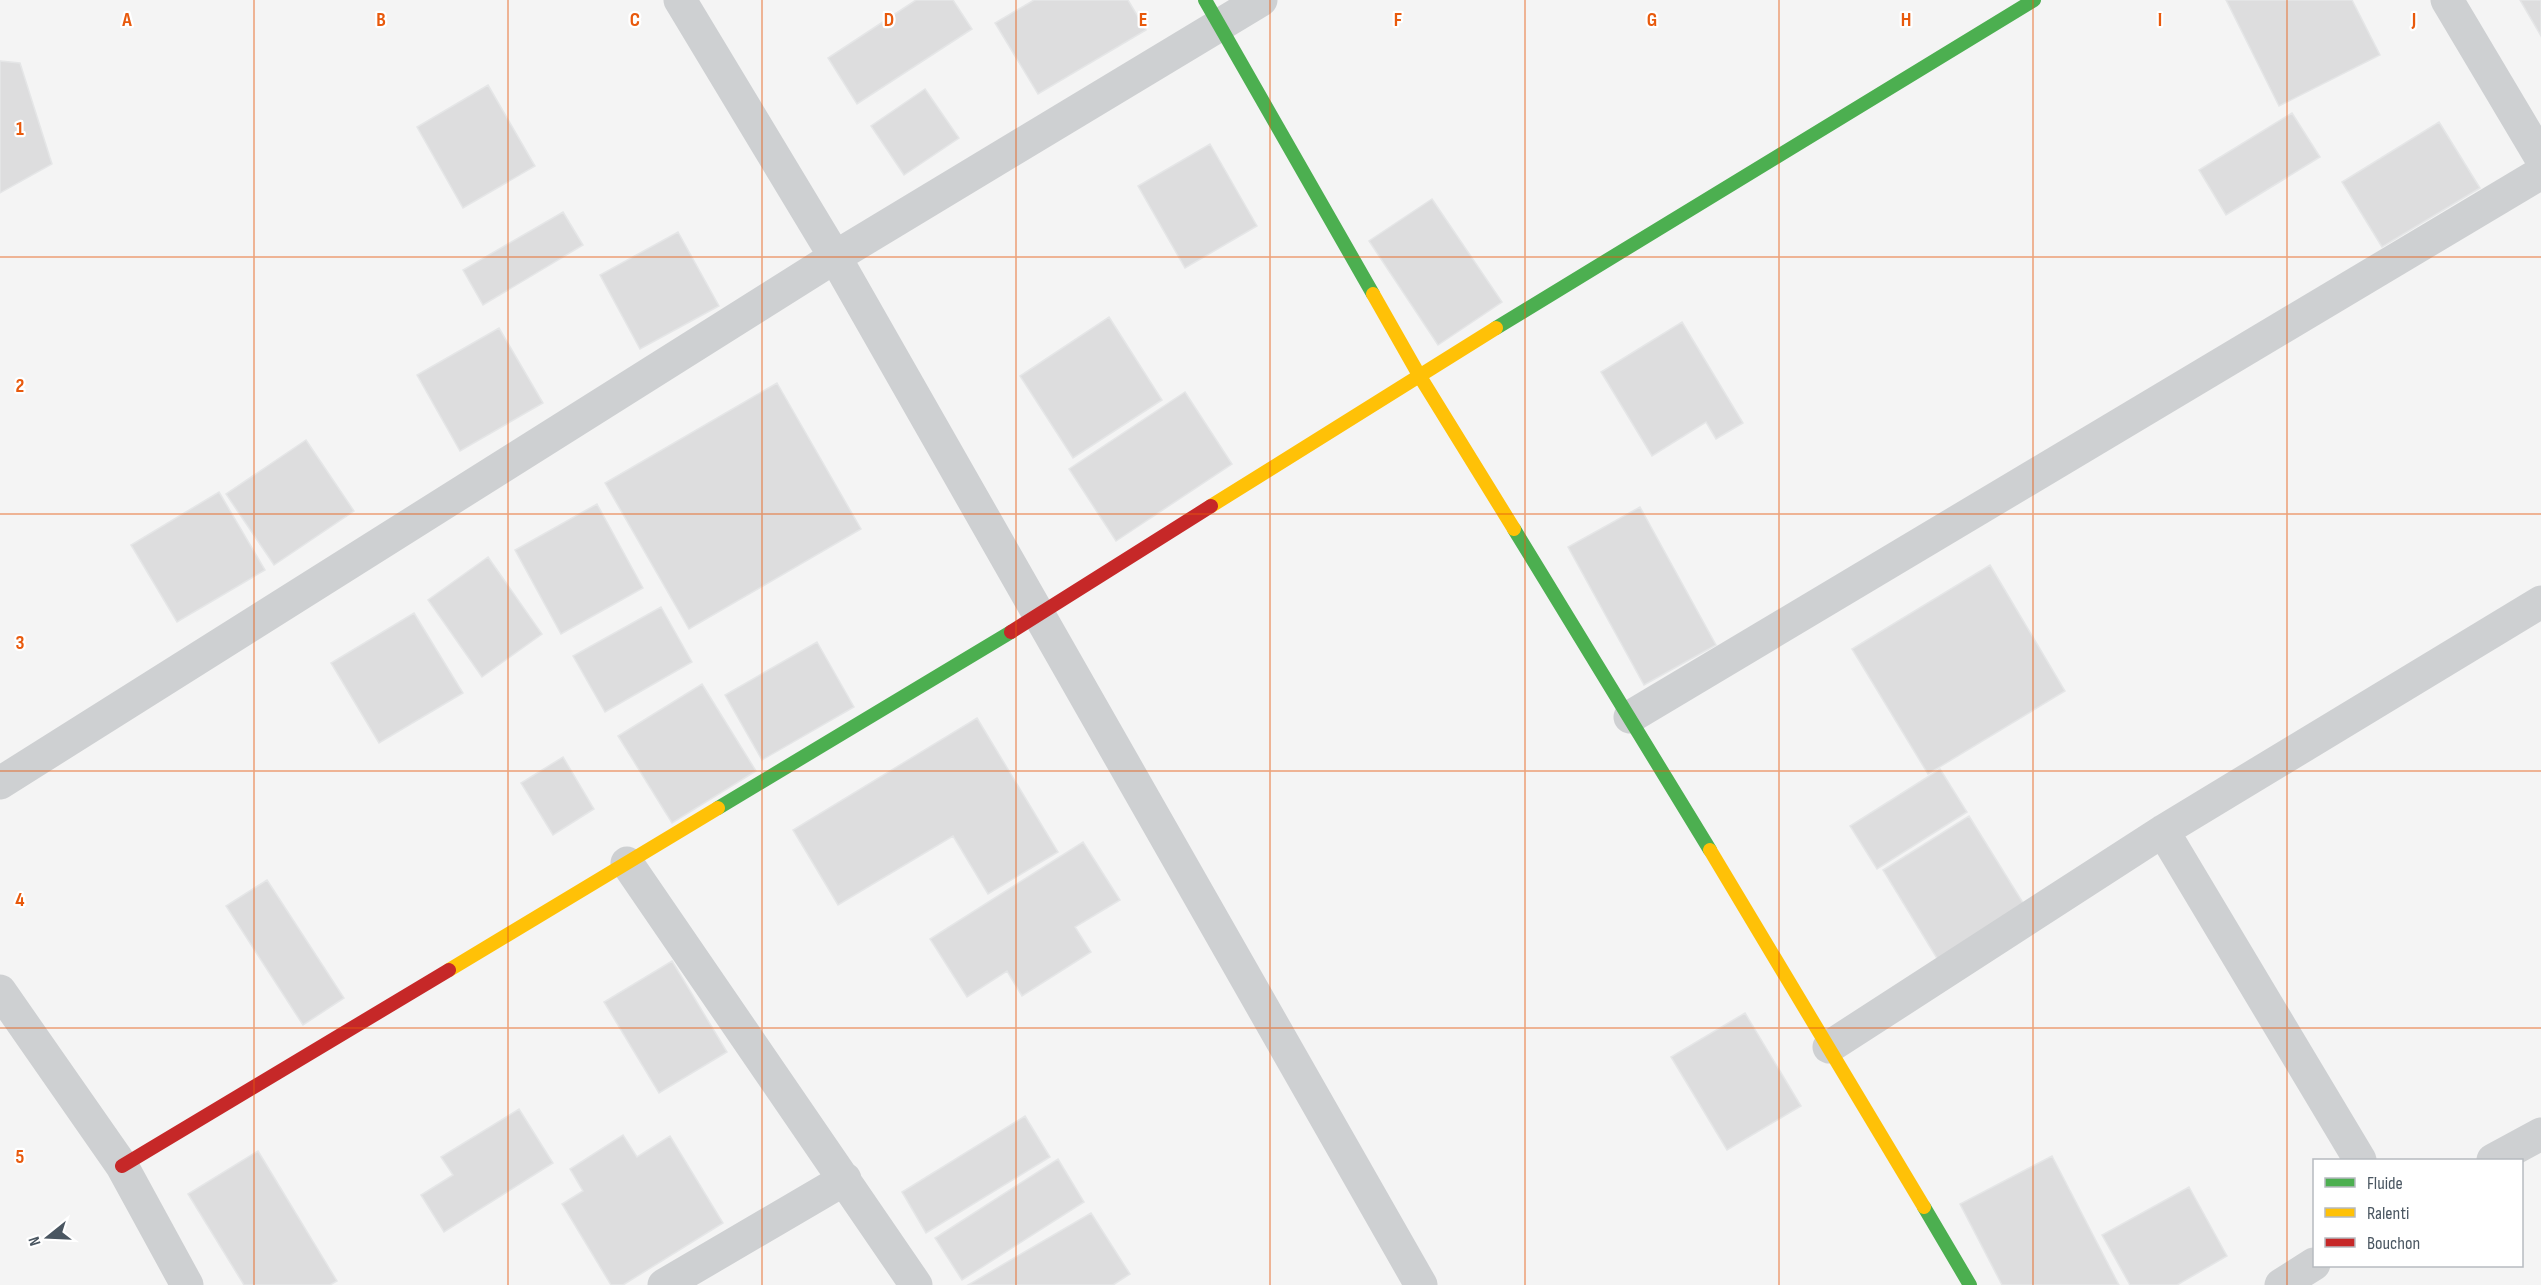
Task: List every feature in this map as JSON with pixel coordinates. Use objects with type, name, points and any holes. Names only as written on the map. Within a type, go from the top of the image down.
[{"type":"street","points":[[680,0],[835,257],[1037,616],[1421,1285]]},
{"type":"street","points":[[0,783],[835,257],[1213,13],[1261,0]]},
{"type":"street","points":[[122,1166],[1037,616],[1419,375],[2034,0]]},
{"type":"street","points":[[2447,0],[2541,158]]},
{"type":"street","points":[[1213,13],[1419,375],[1630,717],[1970,1285]]},
{"type":"street","points":[[1630,717],[2541,173]]},
{"type":"street","points":[[1829,1047],[2163,831],[2541,602]]},
{"type":"street","points":[[2163,831],[2359,1159]]},
{"type":"street","points":[[627,863],[916,1285]]},
{"type":"street","points":[[0,991],[122,1166],[187,1285]]},
{"type":"street","points":[[2497,1159],[2541,1134]]},
{"type":"street","points":[[664,1285],[845,1179]]},
{"type":"street","points":[[2280,1285],[2313,1265]]},
{"type":"building","points":[[916,0],[953,0],[972,29],[857,104],[828,58]]},
{"type":"building","points":[[1034,0],[1128,0],[1146,30],[1038,94],[995,23]]},
{"type":"building","points":[[2226,0],[2352,0],[2380,55],[2279,106]]},
{"type":"building","points":[[2520,0],[2541,0],[2541,36]]},
{"type":"building","points":[[0,61],[20,63],[52,164],[0,193]]},
{"type":"building","points":[[488,85],[535,166],[463,208],[417,127]]},
{"type":"building","points":[[925,89],[959,138],[904,175],[871,126]]},
{"type":"building","points":[[2292,113],[2320,157],[2226,215],[2199,170]]},
{"type":"building","points":[[2439,122],[2480,188],[2382,247],[2342,182]]},
{"type":"building","points":[[1210,144],[1257,226],[1185,268],[1138,186]]},
{"type":"building","points":[[1432,199],[1502,302],[1438,345],[1369,241]]},
{"type":"building","points":[[563,212],[583,245],[483,305],[463,270]]},
{"type":"building","points":[[678,232],[719,306],[640,349],[600,275]]},
{"type":"building","points":[[1109,317],[1162,400],[1073,458],[1020,376]]},
{"type":"building","points":[[1682,322],[1743,423],[1716,439],[1706,422],[1652,456],[1601,372]]},
{"type":"building","points":[[499,328],[543,403],[460,451],[417,375]]},
{"type":"building","points":[[777,383],[861,529],[689,629],[605,483]]},
{"type":"building","points":[[1185,392],[1232,464],[1116,541],[1069,469]]},
{"type":"building","points":[[306,440],[354,511],[274,565],[226,494]]},
{"type":"building","points":[[219,492],[265,570],[177,622],[131,545]]},
{"type":"building","points":[[597,504],[643,588],[561,634],[515,550]]},
{"type":"building","points":[[1640,507],[1716,645],[1644,685],[1568,547]]},
{"type":"building","points":[[488,557],[542,634],[482,677],[428,600]]},
{"type":"building","points":[[1990,565],[2065,691],[1928,774],[1852,649]]},
{"type":"building","points":[[661,607],[692,662],[605,712],[573,656]]},
{"type":"building","points":[[414,613],[463,693],[379,743],[331,663]]},
{"type":"building","points":[[817,642],[854,707],[762,760],[725,695]]},
{"type":"building","points":[[702,684],[756,771],[672,823],[618,736]]},
{"type":"building","points":[[977,718],[1058,852],[988,894],[953,836],[838,905],[793,830]]},
{"type":"building","points":[[563,757],[594,809],[553,835],[521,783]]},
{"type":"building","points":[[1940,769],[1967,812],[1877,869],[1850,826]]},
{"type":"building","points":[[1969,816],[2025,906],[1938,960],[1883,870]]},
{"type":"building","points":[[1083,842],[1120,900],[1075,927],[1091,952],[1022,996],[1007,971],[967,997],[930,939]]},
{"type":"building","points":[[267,880],[344,998],[303,1025],[226,906]]},
{"type":"building","points":[[672,961],[727,1052],[659,1093],[604,1002]]},
{"type":"building","points":[[1745,1013],[1801,1106],[1727,1150],[1671,1057]]},
{"type":"building","points":[[519,1109],[553,1163],[444,1232],[421,1195],[453,1175],[441,1157]]},
{"type":"building","points":[[1025,1116],[1050,1157],[926,1233],[902,1192]]},
{"type":"building","points":[[623,1135],[637,1157],[670,1136],[723,1223],[623,1285],[611,1285],[562,1204],[583,1191],[570,1169]]},
{"type":"building","points":[[258,1151],[337,1281],[330,1285],[244,1285],[188,1194]]},
{"type":"building","points":[[2052,1156],[2119,1285],[2002,1285],[1960,1204]]},
{"type":"building","points":[[1058,1159],[1084,1202],[962,1280],[935,1238]]},
{"type":"building","points":[[2189,1187],[2227,1256],[2177,1285],[2130,1285],[2102,1235]]},
{"type":"building","points":[[1091,1213],[1130,1274],[1113,1285],[968,1285]]},
{"type":"traffic: fast","points":[[1205,0],[1373,294]]},
{"type":"traffic: fast","points":[[1496,328],[2034,0]]},
{"type":"traffic: fast","points":[[1514,529],[1710,850]]},
{"type":"traffic: fast","points":[[718,808],[1011,632]]},
{"type":"traffic: fast","points":[[1924,1207],[1970,1285]]},
{"type":"traffic: slow","points":[[1373,294],[1419,375],[1514,529]]},
{"type":"traffic: slow","points":[[1211,506],[1496,328]]},
{"type":"traffic: slow","points":[[449,970],[718,808]]},
{"type":"traffic: slow","points":[[1710,850],[1924,1207]]},
{"type":"traffic: jam","points":[[1011,632],[1211,506]]},
{"type":"traffic: jam","points":[[122,1166],[449,970]]}]
